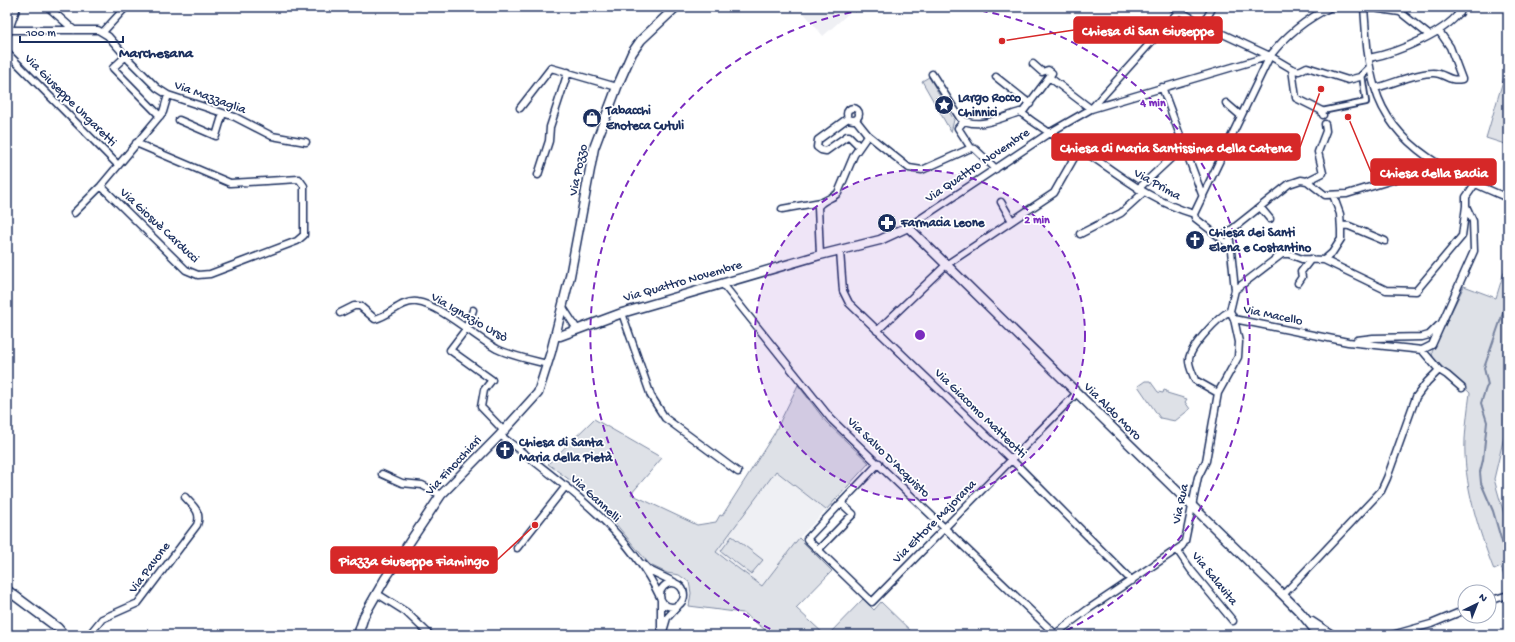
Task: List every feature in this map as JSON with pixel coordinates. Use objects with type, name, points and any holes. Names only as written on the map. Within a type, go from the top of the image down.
[{"type":"street","points":[[17,7],[8,32],[74,30],[98,30],[103,32],[126,7]]},
{"type":"street","points":[[48,7],[74,30]]},
{"type":"street","name":"Via Pozzo","points":[[555,336],[570,276],[594,148],[616,87],[625,67],[641,40],[676,7]]},
{"type":"street","points":[[1172,7],[1203,24],[1270,56],[1292,69],[1299,71],[1307,67],[1348,80],[1354,80],[1370,67]]},
{"type":"street","points":[[1203,24],[1213,7]]},
{"type":"street","points":[[1231,246],[1196,218],[1194,214],[1270,56],[1284,38],[1306,20],[1331,7]]},
{"type":"street","points":[[1429,35],[1400,12],[1365,7],[1370,67],[1375,88],[1381,103],[1396,130],[1437,164],[1475,184],[1508,198]]},
{"type":"street","points":[[1369,58],[1386,54],[1439,31],[1461,10],[1454,7]]},
{"type":"street","points":[[1049,77],[1091,109],[1179,11]]},
{"type":"street","points":[[1375,88],[1394,83],[1410,76],[1430,73],[1441,74],[1450,80],[1462,79],[1450,47],[1439,31]]},
{"type":"street","name":"Via Mazzaglia","points":[[103,32],[157,88],[168,95],[223,113],[254,126],[272,136],[306,142]]},
{"type":"street","name":"Via Giuseppe Ungaretti","points":[[7,54],[118,165]]},
{"type":"street","points":[[126,56],[113,68],[160,116]]},
{"type":"street","name":"Via Quattro Novembre","points":[[555,336],[622,312],[820,255],[880,240],[908,227],[1049,133],[1091,109],[1270,56]]},
{"type":"street","points":[[932,74],[960,118],[964,121],[977,124],[1020,112],[1022,114],[1052,73],[1048,70],[1042,72],[1033,64]]},
{"type":"street","points":[[520,108],[551,68],[616,87]]},
{"type":"street","points":[[1292,69],[1296,98],[1322,113],[1366,102],[1362,75]]},
{"type":"street","points":[[538,175],[549,141],[550,127],[568,72]]},
{"type":"street","points":[[996,77],[1030,104]]},
{"type":"street","points":[[1162,87],[1203,197]]},
{"type":"street","points":[[74,213],[101,186],[160,116],[163,112],[168,95]]},
{"type":"street","points":[[1226,103],[1241,116]]},
{"type":"street","points":[[848,118],[848,112],[853,108],[858,111],[859,114],[856,120]]},
{"type":"street","points":[[179,120],[216,136],[223,113]]},
{"type":"street","name":"Via Prima","points":[[1022,114],[1078,151],[1089,154],[1141,191],[1171,207],[1194,214]]},
{"type":"street","points":[[848,118],[856,120],[868,135],[909,168],[922,170],[971,148],[976,149],[996,169]]},
{"type":"street","points":[[848,118],[818,140],[817,147],[826,151],[847,136],[849,136],[859,146]]},
{"type":"street","points":[[964,121],[958,128],[971,148]]},
{"type":"street","points":[[1307,181],[1323,173],[1318,152],[1326,131],[1325,124]]},
{"type":"street","points":[[782,209],[820,202],[834,197],[838,193],[859,146],[868,135]]},
{"type":"street","name":"Via Giosuè Carducci","points":[[101,186],[186,270],[192,274],[210,274],[297,241],[304,235],[304,186],[299,179],[230,183],[136,143]]},
{"type":"street","points":[[1080,234],[1121,213],[1184,146]]},
{"type":"street","points":[[877,331],[946,265],[1054,193],[1078,151]]},
{"type":"street","points":[[1221,238],[1289,184],[1301,180],[1307,181],[1322,194],[1347,194],[1432,168],[1437,164]]},
{"type":"street","points":[[1235,290],[1282,254],[1289,254],[1298,258],[1324,260],[1386,290],[1416,291],[1462,236],[1466,197],[1475,184]]},
{"type":"street","points":[[1324,260],[1332,253],[1341,239],[1340,214],[1332,195]]},
{"type":"street","points":[[820,202],[818,207],[820,255]]},
{"type":"street","points":[[1001,202],[1012,221]]},
{"type":"street","points":[[1348,342],[1422,350],[1429,348],[1432,345],[1474,251],[1472,221],[1466,206]]},
{"type":"street","points":[[1260,207],[1270,219]]},
{"type":"street","points":[[1341,225],[1349,226],[1385,241]]},
{"type":"street","name":"Via Aldo Moro","points":[[908,227],[1300,612]]},
{"type":"street","name":"Via Macello","points":[[1229,231],[1235,290],[1230,311],[1234,319],[1348,342]]},
{"type":"street","name":"Via Giacomo Matteotti","points":[[840,251],[840,276],[845,298],[877,331],[1012,460],[1132,581]]},
{"type":"street","points":[[1298,283],[1302,277],[1301,272],[1311,259]]},
{"type":"street","name":"Via Salvo D'Acquisto","points":[[722,283],[831,419],[879,463],[1055,635]]},
{"type":"street","name":"Via Ignazio Ursò","points":[[340,313],[354,306],[360,306],[375,319],[380,318],[403,305],[418,302],[444,314],[466,330],[498,349],[547,364]]},
{"type":"street","points":[[562,306],[577,329]]},
{"type":"street","points":[[466,330],[473,310]]},
{"type":"street","points":[[1218,393],[1195,380],[1189,360],[1193,349],[1201,338],[1223,315],[1230,311]]},
{"type":"street","points":[[622,312],[651,396],[665,418],[738,472]]},
{"type":"street","points":[[1348,342],[1373,338],[1422,337],[1436,329],[1445,318]]},
{"type":"street","name":"Via Rua","points":[[1178,551],[1185,540],[1198,477],[1206,461],[1218,393],[1238,357],[1239,342],[1234,319]]},
{"type":"street","name":"Via Gannelli","points":[[466,330],[450,350],[492,380],[484,390],[481,407],[502,433],[600,516],[649,570],[678,585]]},
{"type":"street","name":"Via Finocchiari","points":[[358,635],[364,616],[376,593],[412,535],[441,495],[534,400],[538,393],[555,336]]},
{"type":"street","points":[[1422,337],[1429,348],[1432,362]]},
{"type":"street","points":[[1387,346],[1388,338]]},
{"type":"street","points":[[1422,350],[1439,370],[1462,388]]},
{"type":"street","points":[[1283,596],[1381,491],[1416,397],[1439,370]]},
{"type":"street","name":"Via Ettore Majorana","points":[[842,503],[807,539],[872,602],[1077,394]]},
{"type":"street","points":[[818,550],[853,514],[842,503],[879,463]]},
{"type":"street","points":[[382,474],[402,483],[422,485],[441,495]]},
{"type":"street","points":[[517,548],[566,486]]},
{"type":"street","name":"Via Pavone","points":[[89,635],[102,619],[138,603],[197,525],[200,518],[199,514],[185,497]]},
{"type":"street","points":[[1055,635],[1087,610],[1178,551]]},
{"type":"street","name":"Via Salavita","points":[[1178,551],[1191,570],[1233,621]]},
{"type":"street","name":"Via Gannelli","points":[[633,554],[660,598]]},
{"type":"street","points":[[669,583],[678,585],[682,588],[684,597],[666,618],[662,635],[660,592],[665,585],[669,583]]},
{"type":"street","points":[[7,590],[58,628],[64,635]]},
{"type":"street","points":[[376,593],[406,612],[430,635]]},
{"type":"street","points":[[1497,598],[1508,595]]},
{"type":"street","points":[[660,598],[666,606],[678,605]]},
{"type":"street","points":[[1300,612],[1318,635]]},
{"type":"street","points":[[1300,612],[1332,635]]},
{"type":"street","points":[[1392,635],[1431,624],[1457,613]]},
{"type":"shaded area","points":[[799,7],[856,7],[823,36]]},
{"type":"shaded area","points":[[1505,74],[1508,74],[1508,145],[1486,138]]},
{"type":"shaded area","points":[[929,77],[954,120],[951,132],[922,81]]},
{"type":"shaded area","points":[[1508,259],[1508,420],[1494,479],[1508,528],[1508,575],[1504,576],[1501,567],[1494,570],[1477,522],[1469,489],[1466,472],[1465,439],[1470,393],[1433,358],[1432,352],[1464,286],[1496,298]]},
{"type":"shaded area","points":[[1145,381],[1150,381],[1158,392],[1163,393],[1164,390],[1167,391],[1167,393],[1187,399],[1185,402],[1190,409],[1175,421],[1160,418],[1138,386]]},
{"type":"shaded area","points":[[798,385],[826,422],[869,463],[826,510],[776,471],[716,552],[762,586],[799,538],[832,571],[796,608],[825,635],[772,635],[743,613],[689,606],[691,593],[689,582],[679,575],[667,573],[650,565],[600,505],[578,486],[548,464],[594,419],[662,458],[631,494],[697,525],[716,522],[720,515],[722,516],[774,434]]},
{"type":"shaded area","points":[[776,471],[826,510],[799,538],[762,586],[716,552]]},
{"type":"shaded area","points":[[732,536],[763,560],[751,574],[721,551]]},
{"type":"shaded area","points":[[863,599],[874,610],[881,602],[915,635],[828,635]]},
{"type":"waterway","points":[[1508,293],[1501,319],[1484,368],[1488,385],[1481,403],[1487,422],[1483,460],[1480,472],[1481,483],[1493,511],[1508,563]]},
{"type":"place","name":"Chiesa di San Giuseppe","points":[[1002,41]]},
{"type":"place","name":"Chiesa di Maria Santissima della Catena","points":[[1321,89]]},
{"type":"place","name":"Largo Rocco Chinnici","points":[[944,105]]},
{"type":"place","name":"Chiesa della Badia","points":[[1348,117]]},
{"type":"place","name":"Tabacchi Enoteca Cutuli","points":[[592,118]]},
{"type":"place","name":"Farmacia Leone","points":[[887,223]]},
{"type":"place","name":"Chiesa dei Santi Elena e Costantino","points":[[1195,240]]},
{"type":"place","name":"Chiesa di Santa Maria della Pietà","points":[[505,450]]},
{"type":"place","name":"Piazza Giuseppe Fiamingo","points":[[535,525]]},
{"type":"district","name":"Marchesana","points":[[156,54]]}]
